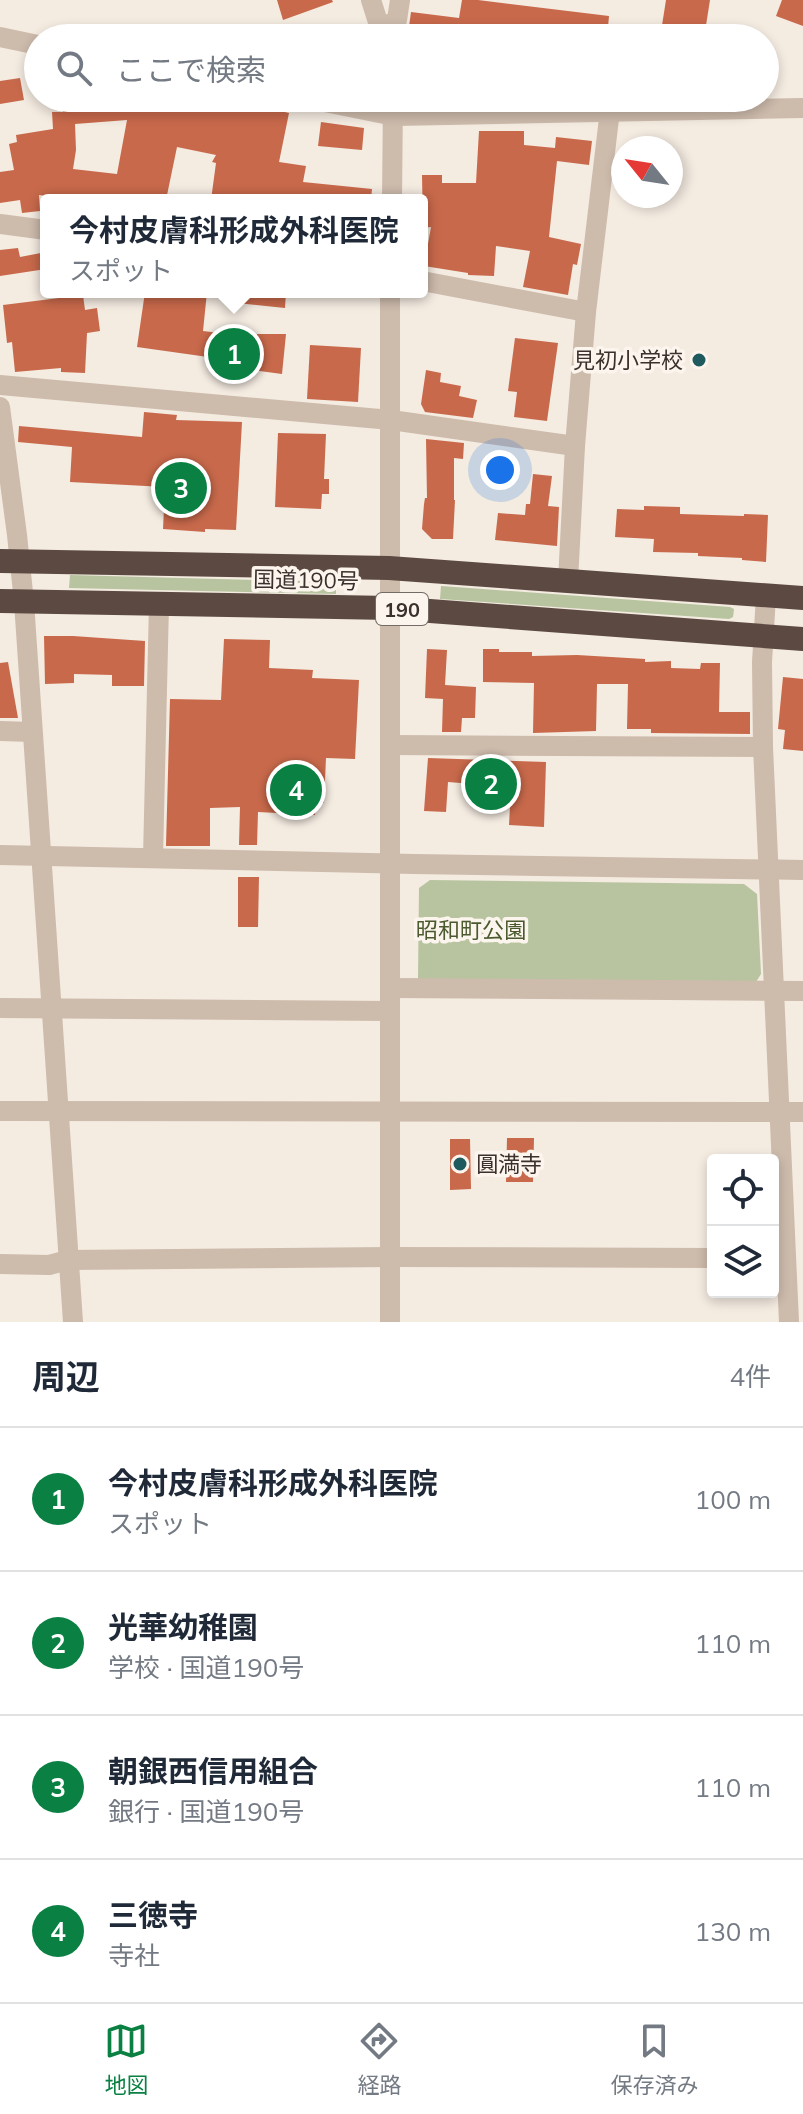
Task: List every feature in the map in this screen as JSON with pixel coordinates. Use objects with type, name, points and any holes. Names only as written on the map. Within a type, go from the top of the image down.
[{"type":"highway","name":"国道190号","points":[[10,561],[389,568],[803,598]]},
{"type":"highway","name":"国道190号","points":[[12,601],[390,608],[803,639]]},
{"type":"street","points":[[371,0],[379,24]]},
{"type":"street","points":[[392,24],[397,20],[400,0]]},
{"type":"street","points":[[0,37],[24,42]]},
{"type":"street","points":[[779,108],[803,108]]},
{"type":"street","points":[[392,194],[394,112]]},
{"type":"street","points":[[568,581],[586,312],[610,112]]},
{"type":"street","points":[[0,224],[40,229]]},
{"type":"street","points":[[428,282],[586,312]]},
{"type":"street","points":[[390,298],[390,1322]]},
{"type":"street","points":[[0,385],[391,420],[575,446]]},
{"type":"street","points":[[0,407],[12,601],[32,732],[73,1322]]},
{"type":"street","points":[[766,596],[762,662],[763,747],[789,1322]]},
{"type":"street","points":[[153,858],[159,604]]},
{"type":"street","points":[[0,731],[32,732]]},
{"type":"street","points":[[391,745],[763,747]]},
{"type":"street","points":[[0,855],[803,870]]},
{"type":"street","points":[[390,988],[803,991]]},
{"type":"street","points":[[0,1008],[389,1011]]},
{"type":"street","points":[[0,1111],[803,1112]]},
{"type":"street","points":[[0,1264],[49,1265],[68,1260],[390,1257],[707,1258]]},
{"type":"green space","points":[[70,575],[336,582],[336,594],[69,588]]},
{"type":"green space","points":[[441,586],[734,609],[733,617],[729,619],[440,599]]},
{"type":"green space","name":"昭和町公園","points":[[430,880],[744,884],[757,894],[761,974],[756,982],[418,979],[419,888]]},
{"type":"building","points":[[277,0],[332,0],[333,2],[283,20]]},
{"type":"building","points":[[462,0],[609,16],[608,24],[409,24],[411,12],[459,18]]},
{"type":"building","points":[[666,0],[710,0],[706,24],[662,24]]},
{"type":"building","points":[[782,0],[803,0],[803,26],[776,16]]},
{"type":"building","points":[[20,78],[24,100],[0,104],[0,81]]},
{"type":"building","points":[[52,112],[289,113],[279,162],[306,166],[303,182],[372,189],[372,194],[212,194],[216,163],[212,162],[216,155],[177,147],[167,194],[40,194],[40,211],[22,213],[20,200],[0,203],[0,172],[14,170],[9,144],[17,142],[16,135],[53,129]],"holes":[[[127,120],[117,174],[73,169],[75,124]]]},
{"type":"building","points":[[321,122],[364,128],[362,150],[318,146]]},
{"type":"building","points":[[479,131],[524,131],[524,145],[555,148],[556,137],[592,141],[589,165],[557,161],[549,237],[581,244],[577,265],[573,264],[568,295],[523,287],[530,251],[496,246],[494,276],[468,275],[428,267],[431,227],[428,227],[428,194],[422,194],[422,175],[442,175],[442,183],[476,183]]},
{"type":"building","points":[[18,248],[20,257],[40,253],[40,270],[0,276],[0,250]]},
{"type":"building","points":[[83,298],[85,310],[97,308],[100,331],[87,333],[85,373],[61,372],[61,368],[15,372],[12,342],[7,343],[3,305]]},
{"type":"building","points":[[144,298],[206,298],[203,331],[236,335],[256,353],[257,334],[286,334],[282,374],[214,365],[215,358],[137,347]]},
{"type":"building","points":[[237,298],[286,298],[285,308],[237,303]]},
{"type":"building","points":[[515,338],[558,343],[547,421],[514,417],[517,392],[508,391]]},
{"type":"building","points":[[310,345],[361,348],[358,402],[307,399]]},
{"type":"building","points":[[426,370],[441,373],[440,382],[461,386],[459,396],[477,400],[473,418],[425,412],[421,404]]},
{"type":"building","points":[[144,412],[177,415],[176,420],[242,422],[236,530],[205,529],[205,532],[163,529],[165,487],[70,482],[72,447],[18,442],[19,426],[142,437]]},
{"type":"building","points":[[278,433],[326,434],[324,479],[329,479],[329,494],[322,494],[321,509],[275,507]]},
{"type":"building","points":[[426,439],[464,443],[463,459],[454,458],[453,539],[432,539],[422,529],[427,498]]},
{"type":"building","points":[[533,474],[552,476],[548,506],[559,507],[557,546],[495,540],[498,513],[525,515],[526,504],[530,504]]},
{"type":"building","points":[[644,506],[680,507],[680,514],[768,515],[766,562],[698,556],[698,553],[653,552],[654,539],[615,537],[617,509],[644,510]]},
{"type":"building","points":[[44,636],[145,641],[144,686],[112,686],[112,675],[74,674],[74,683],[45,684]]},
{"type":"building","points":[[224,639],[270,640],[269,668],[313,670],[312,678],[359,680],[355,759],[326,758],[324,803],[316,803],[315,815],[258,812],[257,845],[239,845],[240,807],[210,808],[210,846],[166,846],[170,699],[221,700]]},
{"type":"building","points":[[427,649],[447,650],[445,685],[476,687],[475,718],[462,718],[461,732],[442,732],[443,699],[425,698]]},
{"type":"building","points":[[483,649],[532,652],[532,656],[577,655],[645,659],[645,662],[671,661],[671,668],[700,669],[701,663],[720,663],[719,712],[750,712],[750,734],[651,733],[651,729],[627,729],[628,684],[597,684],[596,731],[533,733],[534,683],[483,682]]},
{"type":"building","points":[[8,662],[18,718],[0,718],[0,663]]},
{"type":"building","points":[[783,677],[803,679],[803,751],[783,749],[785,730],[778,729]]},
{"type":"building","points":[[428,758],[546,762],[544,827],[509,825],[511,787],[448,782],[446,812],[424,811]]},
{"type":"building","points":[[238,877],[259,877],[258,927],[238,927]]},
{"type":"building","points":[[507,1138],[534,1138],[533,1182],[506,1182]]},
{"type":"building","name":"圓満寺","points":[[450,1139],[470,1139],[471,1189],[450,1190]]},
{"type":"place","name":"今村皮膚科形成外科医院","points":[[234,354]]},
{"type":"place","name":"見初小学校","points":[[699,360]]},
{"type":"place","name":"朝銀西信用組合","points":[[181,488]]},
{"type":"place","name":"光華幼稚園","points":[[491,784]]},
{"type":"place","name":"三徳寺","points":[[296,790]]},
{"type":"place","name":"圓満寺","points":[[460,1164]]}]
